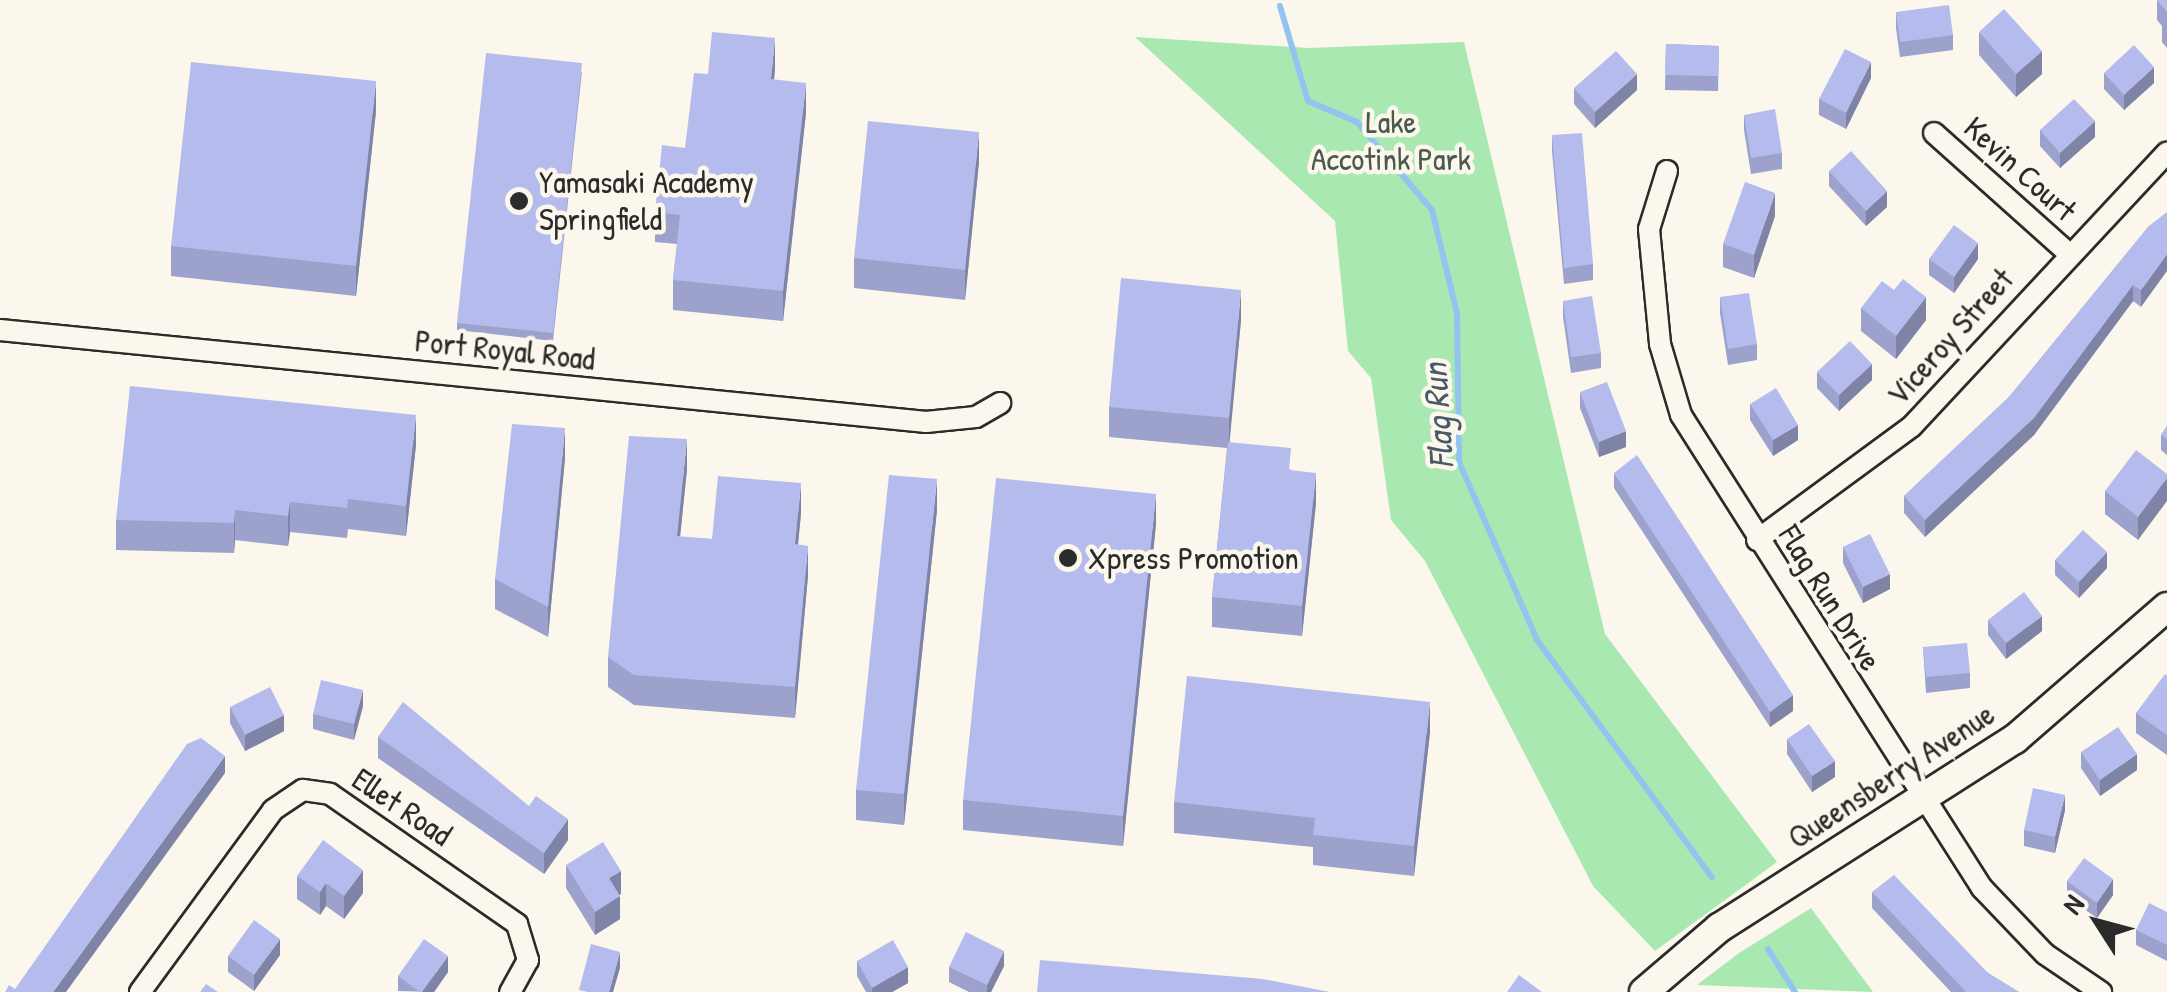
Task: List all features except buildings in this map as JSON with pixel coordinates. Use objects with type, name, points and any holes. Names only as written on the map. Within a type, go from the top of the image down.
[{"type":"street","name":"Kevin Court","points":[[1934,133],[2066,250]]},
{"type":"street","name":"Viceroy Street","points":[[1758,540],[1912,426],[2066,250],[2167,152]]},
{"type":"street","name":"Flag Run Drive","points":[[1668,171],[1649,229],[1666,371],[1688,429],[1922,799],[2012,924],[2100,992]]},
{"type":"street","name":"Port Royal Road","points":[[0,330],[926,422],[976,417],[1000,404]]},
{"type":"street","name":"Queensberry Avenue","points":[[1644,992],[1719,928],[2056,708],[2167,607]]},
{"type":"street","name":"Ellet Road","points":[[140,992],[273,810],[303,790],[330,794],[517,924],[528,960],[510,992]]},
{"type":"green space","name":"Lake Accotink Park","points":[[1135,37],[1309,48],[1464,42],[1605,634],[1777,862],[1655,951],[1593,886],[1425,561],[1391,520],[1371,378],[1348,351],[1335,221]]},
{"type":"green space","points":[[1811,908],[1873,992],[1697,985],[1739,953]]},
{"type":"waterway","name":"Flag Run","points":[[1280,6],[1308,101],[1357,122],[1432,210],[1457,313],[1459,462],[1537,640],[1712,877]]},
{"type":"waterway","name":"Flag Run","points":[[1768,949],[1795,992]]},
{"type":"place","name":"Yamasaki Academy Springfield","points":[[519,201]]},
{"type":"place","name":"Xpress Promotion","points":[[1068,558]]}]
